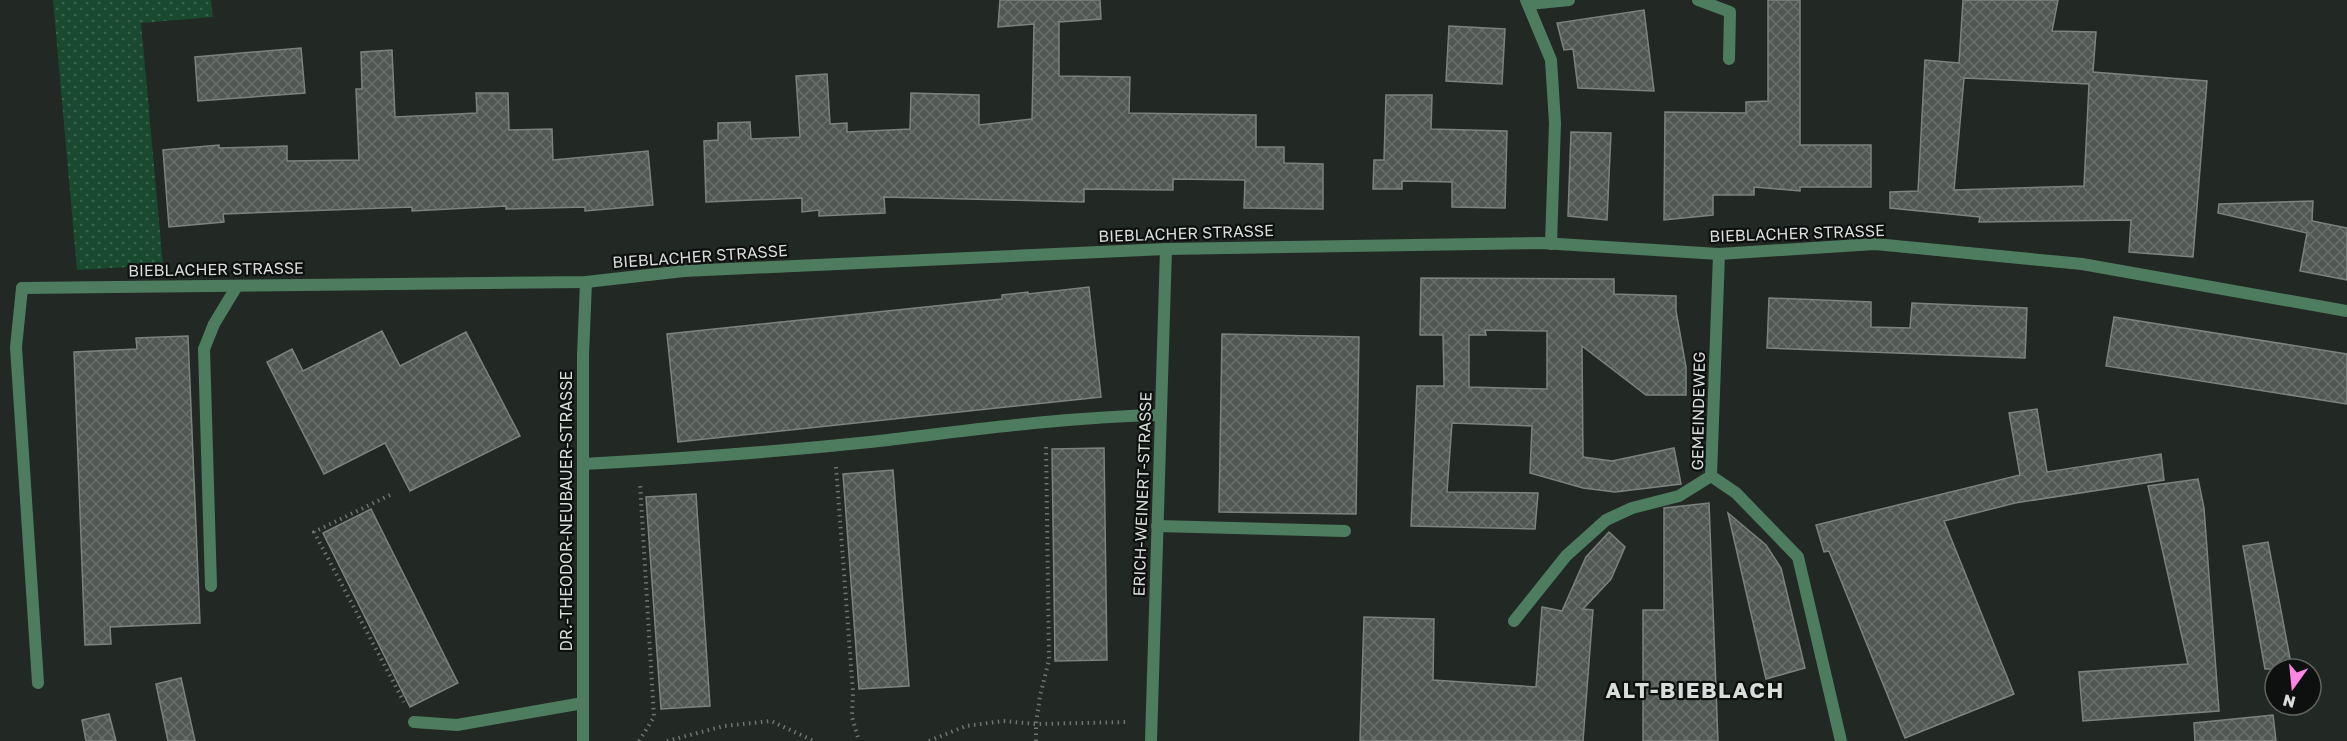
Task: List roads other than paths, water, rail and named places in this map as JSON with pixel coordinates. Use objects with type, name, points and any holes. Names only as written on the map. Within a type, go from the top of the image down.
[{"type":"street","points":[[1551,244],[1555,123],[1551,60],[1528,2],[1569,0]]},
{"type":"street","points":[[1698,0],[1730,12],[1729,59]]},
{"type":"street","name":"BIEBLACHER STRASSE","points":[[38,683],[16,347],[22,288],[586,282],[684,271],[1166,249],[1551,244],[1719,254],[1875,244],[2082,264],[2347,311]]},
{"type":"street","name":"ERICH-WEINERT-STRASSE","points":[[1150,741],[1166,249]]},
{"type":"street","name":"GEMEINDEWEG","points":[[1719,254],[1711,476],[1737,493],[1798,557],[1841,741]]},
{"type":"street","name":"DR.-THEODOR-NEUBAUER-STRASSE","points":[[583,741],[583,355],[586,282]]},
{"type":"street","points":[[211,586],[204,349],[214,324],[237,286]]},
{"type":"street","points":[[583,464],[834,446],[1101,417],[1161,415]]},
{"type":"street","points":[[1514,621],[1566,556],[1606,520],[1632,508],[1679,496],[1711,476]]},
{"type":"street","points":[[1157,526],[1345,531]]},
{"type":"street","points":[[414,722],[457,725],[583,703]]},
{"type":"district","name":"ALT-BIEBLACH","points":[[1695,690]]}]
